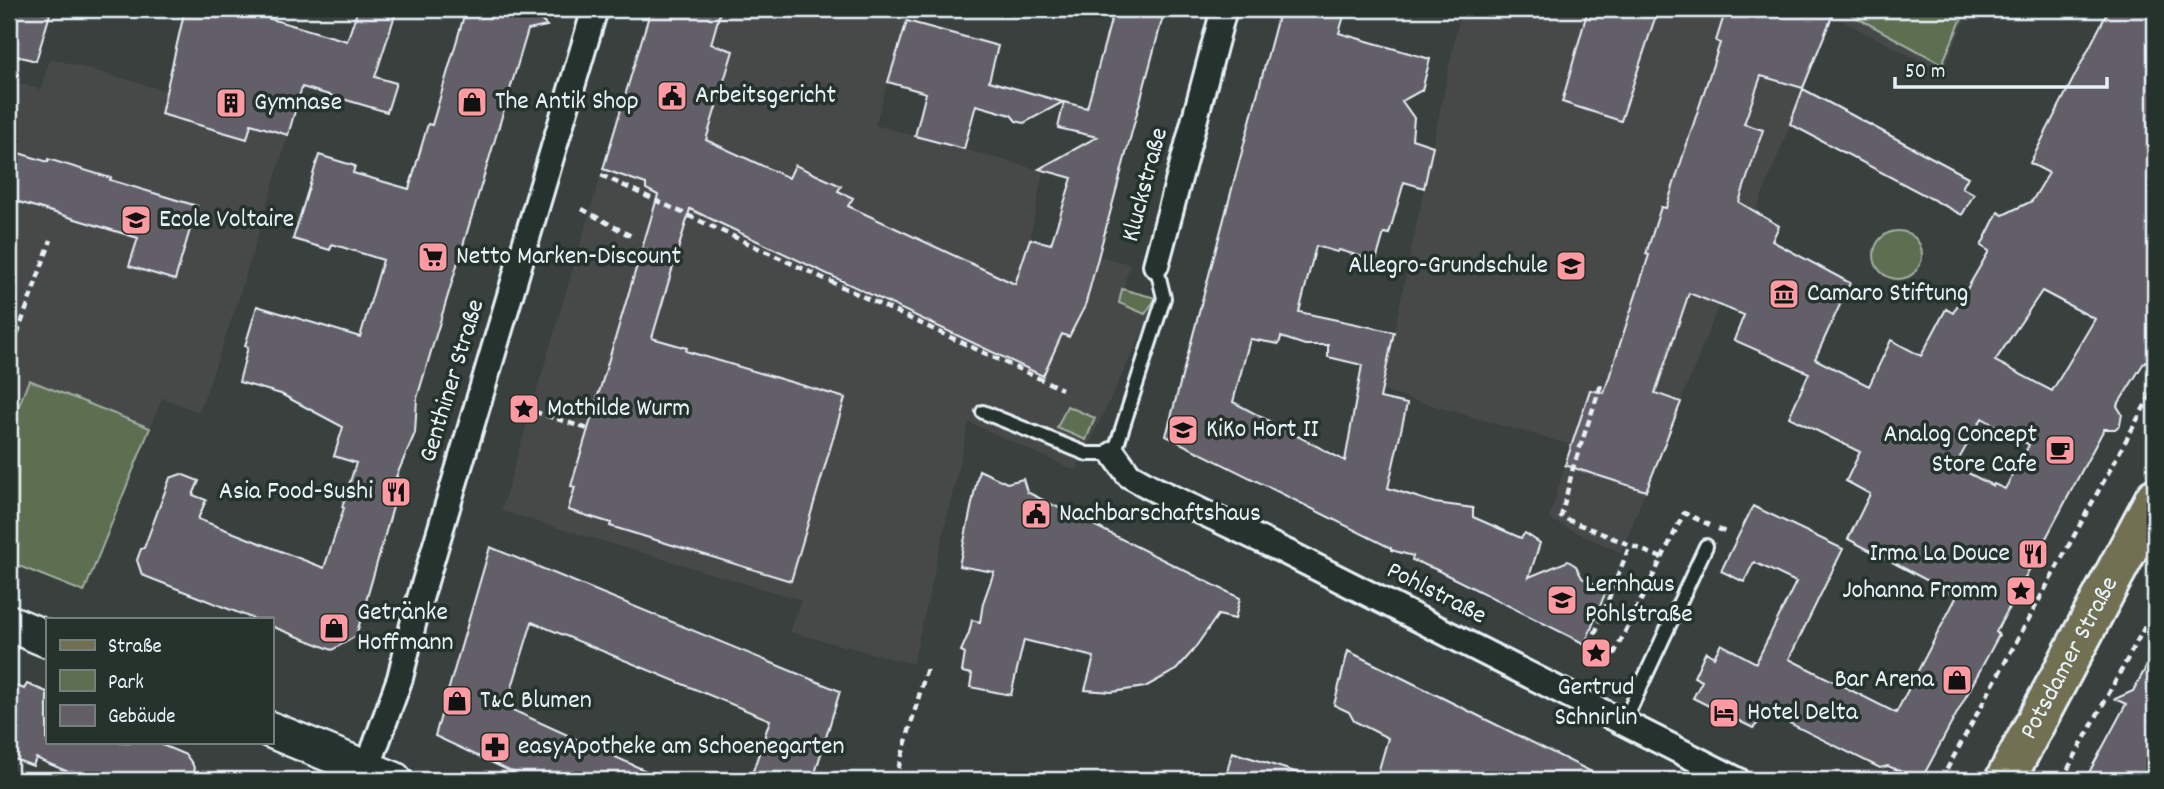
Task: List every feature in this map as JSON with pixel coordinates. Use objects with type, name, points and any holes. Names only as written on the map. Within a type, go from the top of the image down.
[{"type":"main road","name":"Potsdamer Straße","points":[[2005,780],[2155,498]]},
{"type":"street","name":"Genthiner Straße","points":[[380,774],[416,612],[596,9]]},
{"type":"street","name":"Kluckstraße","points":[[1156,265],[1224,9]]},
{"type":"street","name":"Pohlstraße","points":[[1114,454],[1129,475],[1737,780]]},
{"type":"street","points":[[9,623],[46,639]]},
{"type":"street","points":[[273,731],[380,774]]},
{"type":"lane","name":"Kluckstraße","points":[[1114,454],[1164,298],[1156,265]]},
{"type":"lane","points":[[983,412],[1087,454],[1114,454]]},
{"type":"lane","points":[[1624,722],[1706,546]]},
{"type":"path","points":[[601,175],[1062,389]]},
{"type":"path","points":[[582,209],[631,236]]},
{"type":"path","points":[[9,358],[51,240]]},
{"type":"path","points":[[1601,385],[1573,468],[1562,517],[1662,558]]},
{"type":"path","points":[[1941,780],[2155,387]]},
{"type":"path","points":[[523,408],[589,429]]},
{"type":"path","points":[[1608,666],[1684,513],[1728,533]]},
{"type":"path","points":[[1586,656],[1630,545]]},
{"type":"path","points":[[2062,780],[2155,608]]},
{"type":"path","points":[[895,780],[927,668]]},
{"type":"shaded area","points":[[650,9],[910,9],[875,125],[1043,171],[1030,239],[1130,264],[1123,289],[1156,298],[1156,304],[1076,471],[969,422],[913,664],[790,632],[801,600],[501,511]]},
{"type":"shaded area","name":"Allegro-Grundschule","points":[[1461,9],[1970,9],[1942,72],[1833,16],[1621,553],[1549,519],[1571,445],[1382,391]]},
{"type":"shaded area","name":"Ecole Voltaire","points":[[50,58],[167,91],[161,114],[246,139],[251,124],[288,135],[238,301],[199,412],[162,398],[150,428],[30,380],[9,431],[9,80],[41,90]]},
{"type":"green space","points":[[1844,9],[1966,9],[1942,64]]},
{"type":"green space","points":[[1898,231],[1907,232],[1915,238],[1921,246],[1921,264],[1915,272],[1907,278],[1898,279],[1889,278],[1881,272],[1875,264],[1874,255],[1875,246],[1881,238],[1889,232]]},
{"type":"green space","points":[[1122,289],[1156,298],[1145,314],[1119,303]]},
{"type":"green space","points":[[29,380],[150,428],[84,592],[9,562],[9,431]]},
{"type":"green space","points":[[1067,406],[1095,418],[1086,440],[1057,428]]},
{"type":"building","points":[[13,9],[32,9],[50,14],[36,61],[9,54],[9,23]]},
{"type":"building","points":[[185,9],[236,9],[347,41],[358,9],[397,9],[375,77],[396,83],[387,112],[302,87],[288,135],[251,124],[247,139],[161,114]]},
{"type":"building","points":[[466,9],[530,9],[547,26],[528,30],[417,398],[415,433],[396,477],[401,479],[356,636],[332,650],[273,627],[273,618],[251,618],[142,575],[137,560],[141,549],[144,548],[170,478],[181,474],[199,481],[193,495],[206,500],[198,519],[324,568],[356,463],[334,456],[343,427],[281,394],[239,382],[248,347],[245,346],[257,306],[360,337],[383,260],[332,244],[330,250],[293,239],[319,155],[355,166],[353,173],[409,189],[428,124],[432,125]]},
{"type":"building","points":[[651,9],[721,9],[711,44],[733,51],[706,140],[789,178],[795,165],[841,186],[838,191],[853,198],[848,206],[1015,284],[1030,239],[1051,244],[1072,178],[1039,169],[1097,137],[1058,128],[1064,102],[1087,108],[1114,9],[1165,9],[1085,306],[1069,337],[1062,334],[1043,376],[690,209],[652,338],[687,348],[686,351],[845,398],[791,581],[610,526],[611,523],[568,510],[575,487],[571,486],[658,195],[646,189],[646,184],[603,169]]},
{"type":"building","points":[[1280,9],[1346,9],[1339,33],[1430,59],[1422,90],[1402,101],[1414,118],[1412,139],[1433,146],[1424,188],[1404,182],[1389,234],[1384,233],[1376,261],[1316,246],[1299,312],[1394,332],[1380,398],[1407,404],[1388,488],[1435,503],[1473,508],[1473,517],[1521,538],[1525,533],[1540,543],[1529,577],[1568,561],[1576,566],[1582,578],[1606,591],[1585,644],[1412,560],[1413,556],[1391,550],[1166,436]],"holes":[[[1281,337],[1305,345],[1328,345],[1328,357],[1362,365],[1345,461],[1233,402],[1250,339],[1279,344]]]},
{"type":"building","points":[[1588,9],[1658,9],[1621,121],[1562,102]]},
{"type":"building","points":[[1726,9],[1835,9],[1803,88],[1761,76],[1744,124],[1763,130],[1739,202],[1779,226],[1772,241],[1850,283],[1815,359],[1869,386],[1891,340],[1921,356],[1946,309],[1953,313],[1989,251],[1981,246],[1998,212],[2003,215],[2032,201],[2049,173],[2030,163],[2109,9],[2155,9],[2155,366],[2145,361],[2117,406],[2122,414],[2120,425],[2115,429],[2104,429],[1996,632],[1999,635],[1921,780],[1888,766],[1880,768],[1769,713],[1753,728],[1693,698],[1702,681],[1694,677],[1706,652],[1714,657],[1721,644],[1756,663],[1796,582],[1754,562],[1744,582],[1721,571],[1753,506],[1843,549],[1789,659],[1896,713],[1957,596],[1848,539],[1870,494],[1846,481],[1860,452],[1789,417],[1809,373],[1734,340],[1744,315],[1689,293],[1655,393],[1681,402],[1646,491],[1565,465],[1590,390],[1604,393],[1649,255],[1646,254],[1661,207],[1666,208],[1720,43],[1716,41]],"holes":[[[2042,291],[2095,319],[2052,391],[1995,361]],[[1982,418],[2029,445],[2005,489],[1994,484],[1993,486],[1955,466]]]},
{"type":"building","points":[[907,21],[998,46],[989,81],[1063,102],[1024,123],[1016,121],[1011,115],[976,105],[964,149],[915,136],[926,93],[888,82]]},
{"type":"building","points":[[1803,89],[1968,177],[1962,188],[1974,194],[1962,215],[1790,124]]},
{"type":"building","points":[[9,150],[48,162],[48,159],[197,206],[175,280],[129,266],[138,238],[9,199]]},
{"type":"building","points":[[979,470],[1007,483],[1023,479],[1027,492],[1240,598],[1235,619],[1218,615],[1176,670],[1145,687],[1112,692],[1085,690],[1094,657],[1024,640],[1011,695],[970,687],[972,674],[962,672],[965,653],[961,651],[972,620],[980,622],[983,603],[994,572],[959,566]]},
{"type":"building","points":[[490,547],[840,691],[813,780],[750,780],[770,720],[532,622],[506,707],[666,780],[529,780],[435,736]]},
{"type":"building","points":[[1348,651],[1608,780],[1376,780],[1388,738],[1354,721],[1349,712],[1334,705]]},
{"type":"building","points":[[2155,651],[2155,780],[2085,780],[2126,704],[2115,699],[2133,691]]},
{"type":"building","points":[[9,683],[24,689],[27,684],[46,692],[46,744],[160,744],[186,755],[193,765],[197,780],[73,780],[73,774],[36,758],[33,766],[9,757]]},
{"type":"building","points":[[1232,752],[1305,775],[1304,780],[1225,780]]},
{"type":"place","name":"Arbeitsgericht","points":[[672,96]]},
{"type":"place","name":"The Antik Shop","points":[[472,102]]},
{"type":"place","name":"Gymnase","points":[[231,103]]},
{"type":"place","name":"Ecole Voltaire","points":[[136,220]]},
{"type":"place","name":"Netto Marken-Discount","points":[[433,257]]},
{"type":"place","name":"Allegro-Grundschule","points":[[1571,266]]},
{"type":"place","name":"Camaro Stiftung","points":[[1784,294]]},
{"type":"place","name":"Mathilde Wurm","points":[[524,409]]},
{"type":"place","name":"KiKo Hort II","points":[[1183,430]]},
{"type":"place","name":"Analog Concept Store Cafe","points":[[2060,450]]},
{"type":"place","name":"Asia Food-Sushi","points":[[396,492]]},
{"type":"place","name":"Nachbarschaftshaus","points":[[1036,514]]},
{"type":"place","name":"Irma La Douce","points":[[2033,554]]},
{"type":"place","name":"Johanna Fromm","points":[[2021,591]]},
{"type":"place","name":"Lernhaus Pohlstraße","points":[[1562,600]]},
{"type":"place","name":"Getränke Hoffmann","points":[[334,628]]},
{"type":"place","name":"Gertrud Schnirlin","points":[[1596,653]]},
{"type":"place","name":"Bar Arena","points":[[1957,680]]},
{"type":"place","name":"T&C Blumen","points":[[457,701]]},
{"type":"place","name":"Hotel Delta","points":[[1724,713]]},
{"type":"place","name":"easyApotheke am Schoenegarten","points":[[495,747]]}]
